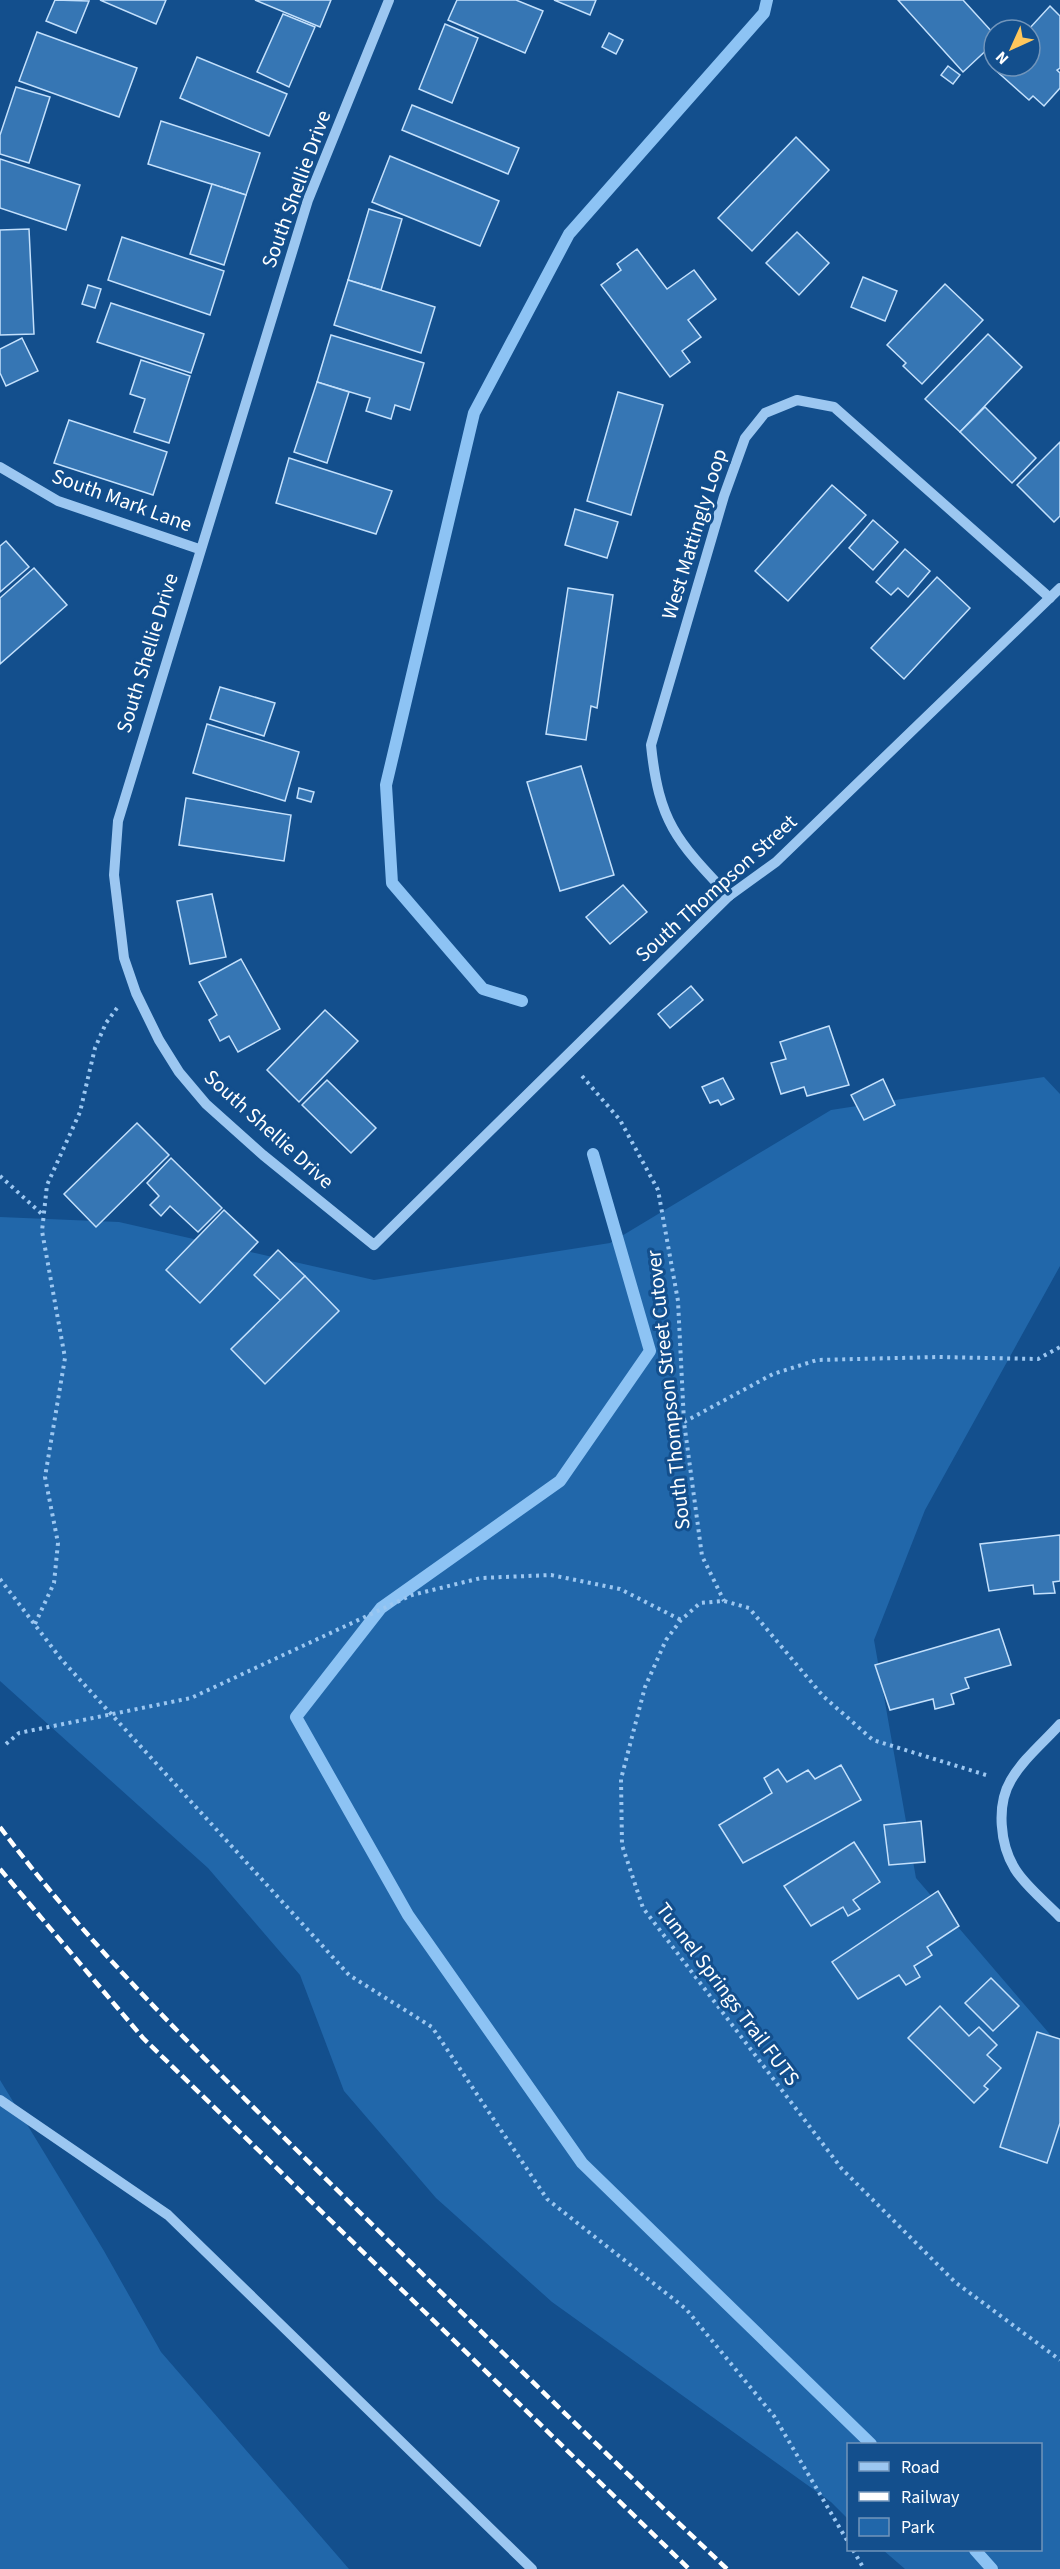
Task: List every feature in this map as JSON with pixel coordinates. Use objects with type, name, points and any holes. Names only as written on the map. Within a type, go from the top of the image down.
[{"type":"street","name":"South Shellie Drive","points":[[374,1245],[263,1155],[206,1104],[178,1072],[136,993],[124,958],[114,875],[118,821],[308,200],[389,0]]},
{"type":"street","name":"West Mattingly Loop","points":[[729,896],[694,859],[668,824],[655,786],[651,745],[724,496],[745,438],[765,413],[797,400],[834,407],[1050,598]]},
{"type":"street","name":"South Mark Lane","points":[[0,467],[58,501],[200,549]]},
{"type":"street","name":"South Thompson Street","points":[[374,1245],[729,896],[776,862],[1060,588]]},
{"type":"street","points":[[1060,1724],[1009,1782],[1003,1809],[1003,1838],[1016,1870],[1060,1917]]},
{"type":"street","points":[[0,2100],[168,2215],[532,2569]]},
{"type":"path","points":[[35,1624],[54,1583],[58,1544],[45,1477],[65,1358],[42,1231],[43,1215],[47,1185],[80,1112],[95,1048],[106,1023],[117,1007]]},
{"type":"path","name":"South Thompson Street Cutover","points":[[565,1058],[599,1093],[620,1120],[658,1190],[678,1301],[684,1422],[702,1556],[724,1601]]},
{"type":"path","points":[[0,1176],[43,1215]]},
{"type":"path","points":[[684,1422],[773,1374],[817,1360],[938,1357],[1038,1359],[1060,1347]]},
{"type":"path","points":[[6,1744],[19,1733],[191,1698],[412,1595],[481,1578],[551,1575],[620,1589],[681,1620]]},
{"type":"path","points":[[0,1579],[62,1659],[349,1975],[432,2026],[547,2199],[686,2309],[774,2416],[847,2539]]},
{"type":"path","points":[[724,1601],[749,1608],[823,1696],[873,1740],[1009,1782]]},
{"type":"path","name":"Tunnel Springs Trail FUTS","points":[[724,1601],[700,1603],[681,1620],[666,1640],[645,1687],[621,1779],[622,1845],[643,1908],[842,2169],[954,2282],[1060,2360]]},
{"type":"path","points":[[854,2551],[864,2569]]},
{"type":"green space","points":[[1044,1077],[1060,1094],[1060,1266],[925,1510],[874,1640],[916,1878],[1060,2046],[1060,2569],[905,2569],[884,2551],[1042,2551],[1042,2443],[847,2443],[847,2518],[831,2502],[552,2302],[436,2198],[344,2091],[300,1975],[208,1868],[0,1681],[0,1217],[119,1222],[374,1280],[610,1243],[831,1110]]},
{"type":"green space","points":[[0,2080],[104,2251],[161,2352],[349,2569],[0,2569]]},
{"type":"building","points":[[55,0],[89,1],[76,33],[46,21]]},
{"type":"building","points":[[100,0],[166,0],[156,24]]},
{"type":"building","points":[[255,0],[331,0],[320,27]]},
{"type":"building","points":[[457,0],[516,0],[543,11],[525,53],[448,20]]},
{"type":"building","points":[[554,0],[596,0],[590,15]]},
{"type":"building","points":[[898,0],[963,0],[982,21],[982,54],[963,72]]},
{"type":"building","points":[[1050,6],[1060,16],[1060,68],[1057,70],[1060,73],[1060,88],[1044,106],[1033,96],[1029,100],[1004,78],[1042,78],[1042,18],[1039,18]]},
{"type":"building","points":[[283,14],[315,27],[289,87],[257,72]]},
{"type":"building","points":[[445,24],[478,38],[452,103],[419,89]]},
{"type":"building","points":[[37,32],[137,68],[119,117],[19,81]]},
{"type":"building","points":[[609,33],[623,40],[616,54],[602,47]]},
{"type":"building","points":[[197,57],[287,94],[269,136],[180,98]]},
{"type":"building","points":[[948,66],[960,75],[953,84],[941,75]]},
{"type":"building","points":[[16,87],[50,97],[29,163],[0,154],[0,135]]},
{"type":"building","points":[[412,105],[519,148],[508,174],[402,130]]},
{"type":"building","points":[[161,121],[260,153],[246,195],[148,164]]},
{"type":"building","points":[[796,137],[829,170],[752,251],[718,218]]},
{"type":"building","points":[[390,156],[499,201],[480,246],[372,202]]},
{"type":"building","points":[[0,159],[80,185],[66,230],[0,208]]},
{"type":"building","points":[[212,184],[246,195],[224,265],[190,254]]},
{"type":"building","points":[[369,209],[402,219],[381,290],[348,280]]},
{"type":"building","points":[[29,229],[34,334],[0,335],[0,230]]},
{"type":"building","points":[[797,232],[829,263],[799,295],[766,263]]},
{"type":"building","points":[[122,237],[224,271],[210,315],[108,280]]},
{"type":"building","points":[[637,249],[667,289],[694,270],[716,299],[688,320],[701,337],[682,351],[690,362],[670,377],[601,285],[621,270],[617,264]]},
{"type":"building","points":[[863,277],[897,291],[885,321],[851,307]]},
{"type":"building","points":[[348,280],[435,307],[421,353],[334,325]]},
{"type":"building","points":[[945,284],[983,320],[922,384],[903,366],[906,363],[887,345]]},
{"type":"building","points":[[88,285],[101,289],[95,308],[82,304]]},
{"type":"building","points":[[111,303],[204,334],[191,373],[97,342]]},
{"type":"building","points":[[988,334],[1022,367],[960,432],[925,399]]},
{"type":"building","points":[[331,335],[424,363],[410,410],[395,405],[391,419],[366,411],[370,398],[317,382]]},
{"type":"building","points":[[22,338],[38,371],[6,386],[0,373],[0,349]]},
{"type":"building","points":[[141,360],[190,376],[169,443],[134,432],[145,399],[130,394]]},
{"type":"building","points":[[317,382],[349,392],[327,463],[294,452]]},
{"type":"building","points":[[618,392],[663,405],[631,515],[587,501]]},
{"type":"building","points":[[985,407],[1036,458],[1012,483],[960,432]]},
{"type":"building","points":[[69,420],[167,452],[153,495],[54,463]]},
{"type":"building","points":[[1060,442],[1060,516],[1054,522],[1017,485]]},
{"type":"building","points":[[289,458],[392,491],[376,534],[276,503]]},
{"type":"building","points":[[832,485],[866,515],[788,601],[755,571]]},
{"type":"building","points":[[575,509],[618,522],[607,558],[565,545]]},
{"type":"building","points":[[873,520],[898,542],[873,570],[849,548]]},
{"type":"building","points":[[6,541],[29,567],[0,592],[0,546]]},
{"type":"building","points":[[905,549],[930,571],[908,597],[898,588],[891,595],[876,582]]},
{"type":"building","points":[[34,568],[67,605],[0,664],[0,598]]},
{"type":"building","points":[[937,577],[970,608],[904,679],[871,648]]},
{"type":"building","points":[[568,588],[613,595],[597,708],[591,706],[586,740],[546,734]]},
{"type":"building","points":[[220,687],[275,703],[264,736],[210,719]]},
{"type":"building","points":[[207,724],[299,752],[285,801],[193,773]]},
{"type":"building","points":[[581,766],[614,875],[560,891],[527,782]]},
{"type":"building","points":[[299,788],[314,792],[311,802],[297,798]]},
{"type":"building","points":[[186,798],[291,815],[284,861],[179,845]]},
{"type":"building","points":[[623,885],[647,912],[610,944],[586,917]]},
{"type":"building","points":[[212,894],[226,957],[190,964],[177,901]]},
{"type":"building","points":[[241,959],[280,1029],[238,1052],[229,1036],[220,1041],[209,1020],[217,1015],[199,982]]},
{"type":"building","points":[[691,986],[703,1000],[670,1028],[658,1014]]},
{"type":"building","points":[[325,1010],[358,1041],[299,1102],[267,1070]]},
{"type":"building","points":[[829,1026],[849,1085],[807,1096],[804,1087],[781,1094],[771,1063],[786,1059],[780,1042]]},
{"type":"building","points":[[723,1078],[734,1099],[721,1105],[718,1100],[710,1103],[702,1087]]},
{"type":"building","points":[[883,1079],[895,1105],[864,1120],[851,1095]]},
{"type":"building","points":[[327,1080],[376,1128],[351,1153],[302,1105]]},
{"type":"building","points":[[137,1123],[169,1155],[96,1227],[64,1194]]},
{"type":"building","points":[[171,1158],[222,1208],[198,1232],[170,1206],[161,1216],[150,1205],[159,1196],[147,1183]]},
{"type":"building","points":[[224,1210],[258,1242],[200,1303],[166,1270]]},
{"type":"building","points":[[278,1250],[305,1276],[281,1301],[254,1275]]},
{"type":"building","points":[[305,1276],[339,1311],[265,1384],[231,1349]]},
{"type":"building","points":[[1060,1535],[1060,1581],[1053,1582],[1055,1593],[1034,1594],[1033,1585],[989,1591],[980,1544]]},
{"type":"building","points":[[999,1629],[1011,1665],[965,1678],[969,1688],[951,1694],[954,1704],[935,1709],[933,1699],[890,1710],[875,1665]]},
{"type":"building","points":[[841,1765],[861,1800],[743,1863],[719,1825],[772,1793],[764,1778],[778,1769],[787,1782],[808,1770],[815,1779]]},
{"type":"building","points":[[921,1821],[925,1862],[889,1865],[884,1825]]},
{"type":"building","points":[[854,1842],[880,1882],[853,1900],[860,1909],[848,1916],[843,1907],[811,1926],[784,1886]]},
{"type":"building","points":[[938,1891],[959,1926],[927,1947],[932,1955],[914,1966],[920,1977],[906,1985],[899,1975],[858,1999],[832,1962]]},
{"type":"building","points":[[991,1978],[1019,2006],[993,2031],[965,2003]]},
{"type":"building","points":[[940,2006],[969,2036],[979,2027],[997,2045],[987,2055],[1001,2068],[984,2086],[988,2089],[974,2103],[908,2038]]},
{"type":"building","points":[[1037,2032],[1060,2039],[1060,2123],[1047,2163],[1000,2147]]},
{"type":"waterway","points":[[522,1001],[483,989],[392,883],[386,785],[474,413],[569,234],[764,13],[767,0]]},
{"type":"waterway","points":[[593,1154],[650,1351],[560,1481],[381,1608],[296,1717],[408,1915],[582,2163],[870,2443]]},
{"type":"waterway","points":[[976,2551],[992,2569]]},
{"type":"railway","points":[[0,1827],[76,1921],[201,2055],[527,2377],[727,2569]]},
{"type":"railway","points":[[0,1869],[143,2038],[689,2569]]}]
